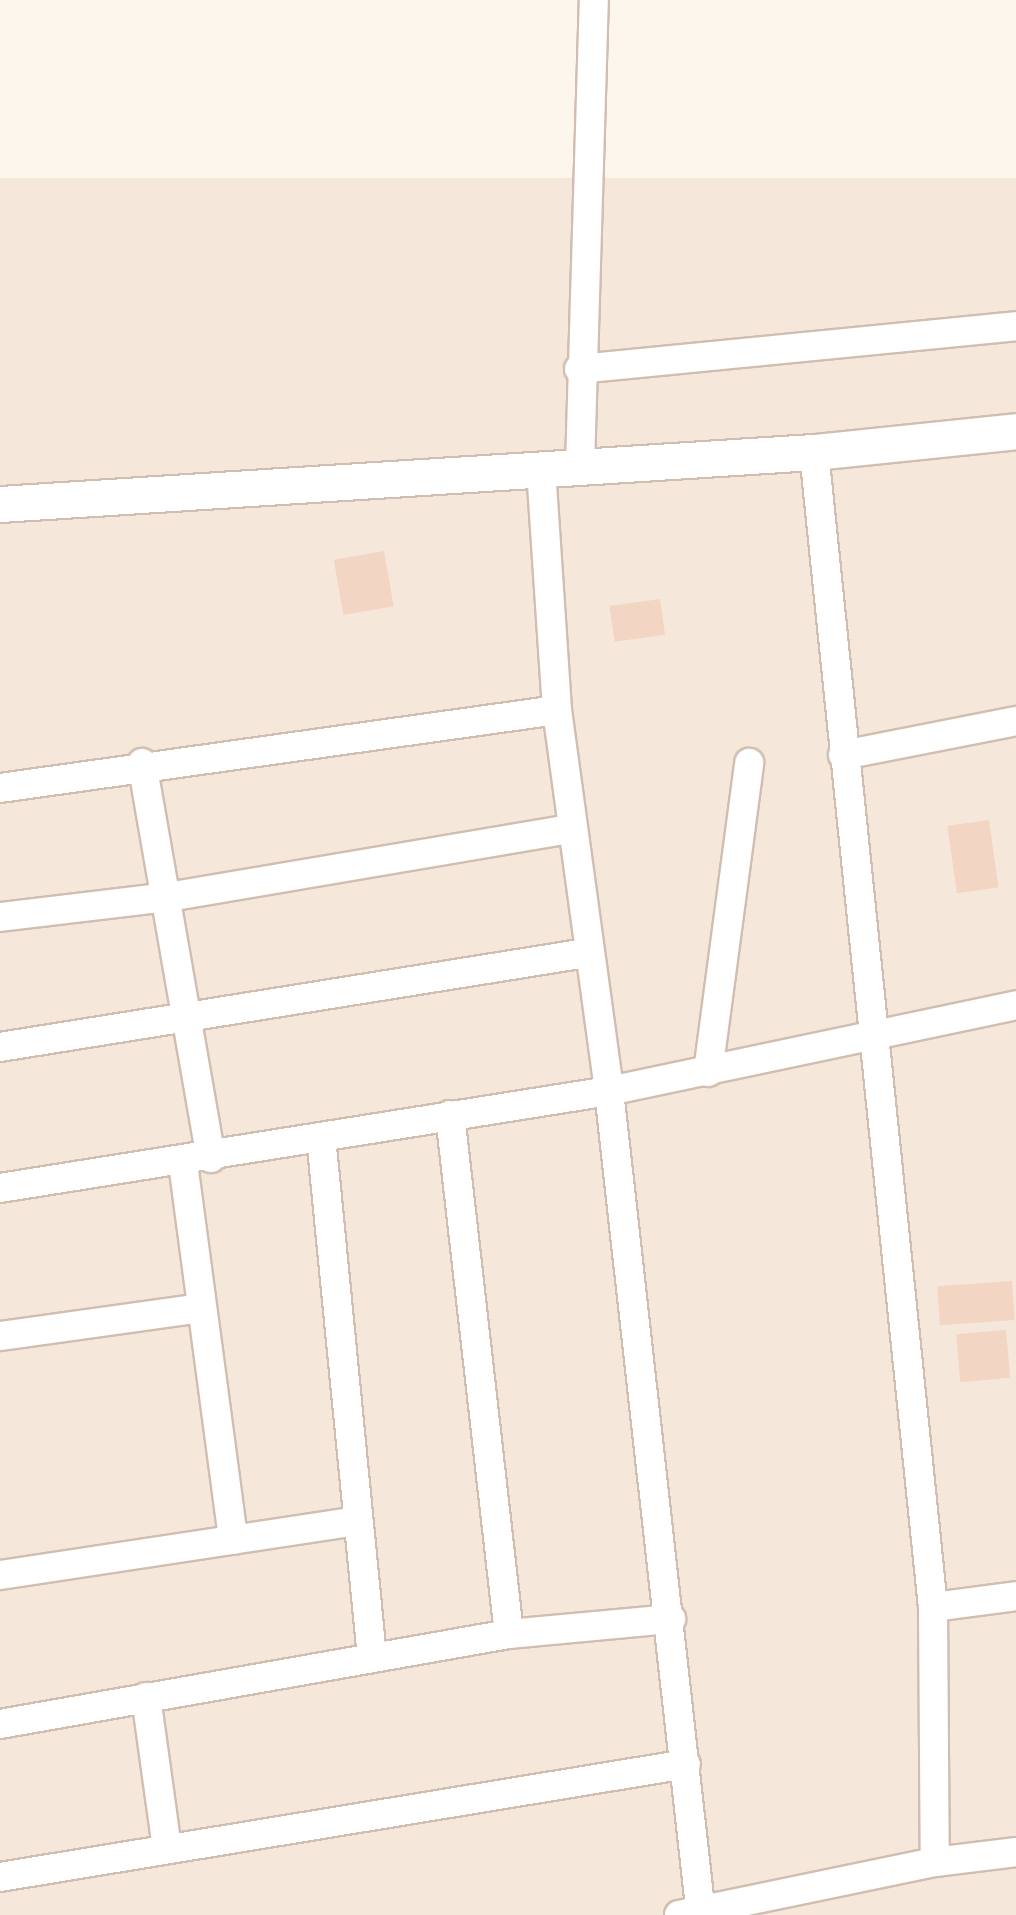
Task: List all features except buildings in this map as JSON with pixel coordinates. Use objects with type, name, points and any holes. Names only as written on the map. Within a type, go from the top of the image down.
[{"type":"street","points":[[580,466],[579,369],[594,0]]},
{"type":"street","points":[[579,369],[1016,326]]},
{"type":"street","points":[[0,504],[814,452],[1016,431]]},
{"type":"street","points":[[814,452],[843,755],[877,1031],[933,1607],[935,1862]]},
{"type":"street","points":[[541,469],[557,710],[586,953],[609,1091],[671,1619],[685,1764],[693,1914],[935,1862],[1016,1852]]},
{"type":"street","points":[[0,788],[142,763],[557,710]]},
{"type":"street","points":[[843,755],[1016,721]]},
{"type":"street","points":[[142,763],[168,897],[211,1158]]},
{"type":"street","points":[[708,1072],[749,763]]},
{"type":"street","points":[[0,917],[168,897],[572,830]]},
{"type":"street","points":[[0,1047],[586,953]]},
{"type":"street","points":[[0,1188],[183,1163],[450,1115],[609,1091],[708,1072],[877,1031],[1016,1006]]},
{"type":"street","points":[[450,1115],[509,1634]]},
{"type":"street","points":[[321,1137],[355,1521],[372,1657]]},
{"type":"street","points":[[183,1163],[233,1540]]},
{"type":"street","points":[[0,1336],[201,1308]]},
{"type":"street","points":[[0,1576],[355,1521]]},
{"type":"street","points":[[933,1607],[1016,1596]]},
{"type":"street","points":[[0,1724],[509,1634],[671,1619]]},
{"type":"street","points":[[146,1698],[167,1849]]},
{"type":"street","points":[[0,1877],[685,1764]]},
{"type":"shaded area","points":[[0,178],[1016,178],[1016,1915],[0,1915]]}]
